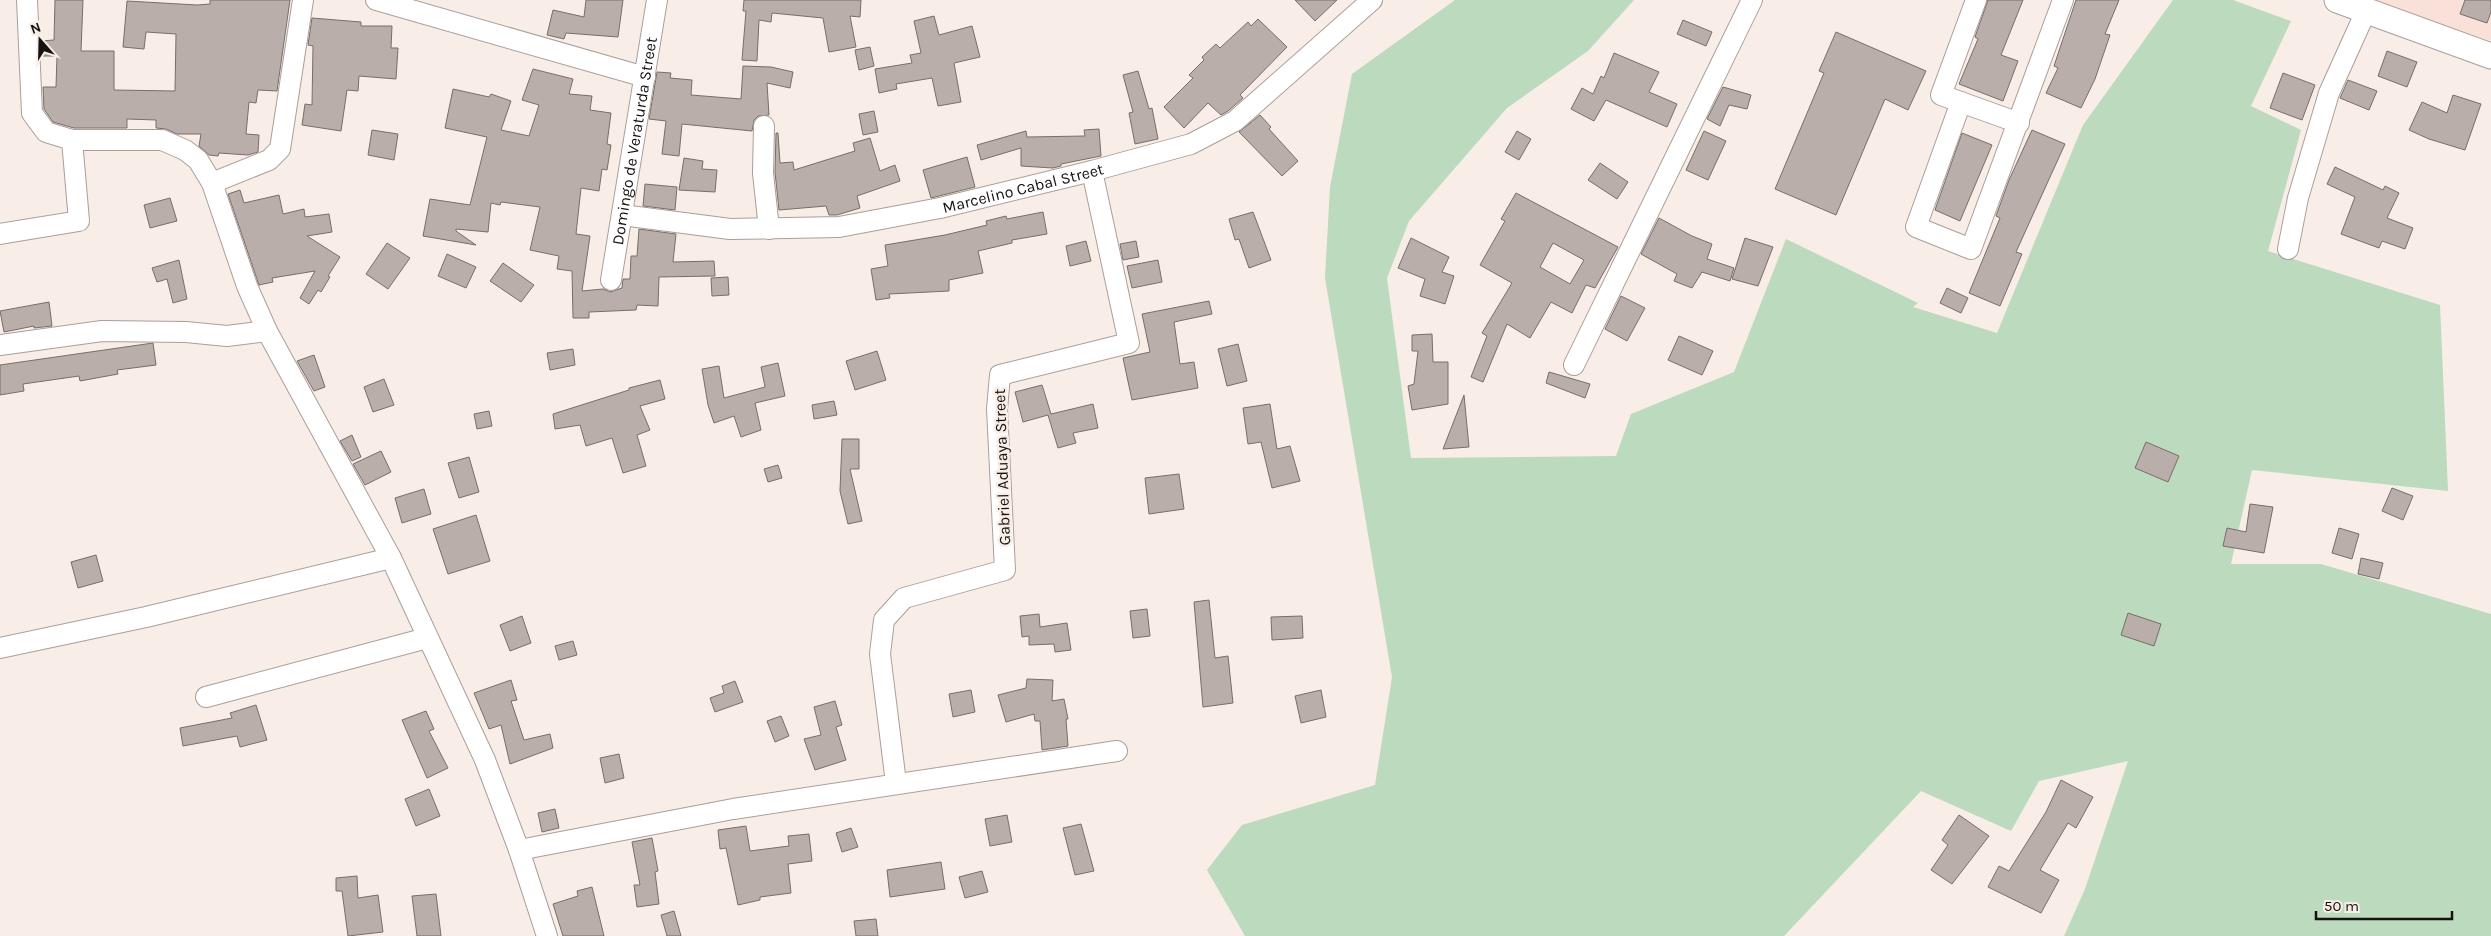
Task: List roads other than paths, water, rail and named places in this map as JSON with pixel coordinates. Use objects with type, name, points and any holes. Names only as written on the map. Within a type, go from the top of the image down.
[{"type":"main road","points":[[2337,0],[2491,56]]},
{"type":"street","points":[[27,0],[32,113],[46,132],[72,140],[162,140],[185,150],[198,160],[212,183],[247,286],[267,331],[391,558],[485,760],[519,850],[548,936]]},
{"type":"street","points":[[212,183],[269,160],[280,149],[304,0]]},
{"type":"street","points":[[376,0],[645,77]]},
{"type":"street","name":"Domingo de Veraturda Street","points":[[611,280],[657,0]]},
{"type":"street","name":"Marcelino Cabal Street","points":[[622,214],[730,229],[769,230],[839,227],[940,208],[1092,171],[1190,144],[1235,121],[1372,0]]},
{"type":"street","points":[[1574,365],[1752,0]]},
{"type":"street","points":[[1976,0],[1941,95],[2019,123]]},
{"type":"street","points":[[1961,102],[1916,227],[1972,249],[2063,0]]},
{"type":"street","points":[[2288,249],[2298,198],[2330,93],[2366,11]]},
{"type":"street","points":[[764,126],[763,173],[769,230]]},
{"type":"street","points":[[0,234],[79,221],[72,140]]},
{"type":"street","name":"Gabriel Aduaya Street","points":[[896,783],[880,654],[884,620],[904,598],[1005,570],[997,409],[1000,375],[1130,343],[1092,171]]},
{"type":"street","points":[[0,344],[102,331],[186,332],[227,336],[267,331]]},
{"type":"street","points":[[0,648],[146,617],[391,558]]},
{"type":"street","points":[[206,697],[427,638]]},
{"type":"street","points":[[519,850],[734,809],[1117,751]]}]
